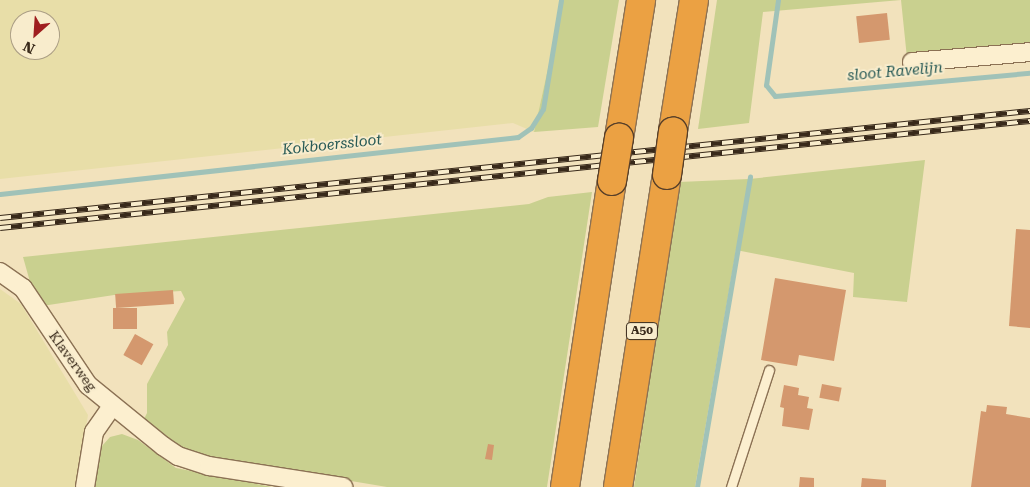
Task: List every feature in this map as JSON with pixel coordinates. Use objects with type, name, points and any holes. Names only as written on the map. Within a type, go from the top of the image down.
[{"type":"highway","points":[[565,487],[641,0]]},
{"type":"highway","name":"A50","points":[[618,487],[694,0]]},
{"type":"street","points":[[912,62],[1030,52]]},
{"type":"street","name":"Klaverweg","points":[[0,272],[23,288],[75,367],[112,406],[162,446],[195,462],[343,487]]},
{"type":"street","points":[[85,487],[94,432],[112,406]]},
{"type":"lane","points":[[731,487],[769,370]]},
{"type":"shaded area","points":[[0,0],[563,0],[534,132],[513,123],[0,179]]},
{"type":"shaded area","points":[[0,289],[21,304],[88,415],[76,487],[0,487]]},
{"type":"green space","points":[[563,0],[619,0],[598,127],[534,132]]},
{"type":"green space","points":[[717,0],[901,0],[763,12],[749,123],[698,129]]},
{"type":"green space","points":[[901,0],[1030,0],[1030,45],[907,58]]},
{"type":"green space","points":[[925,160],[907,302],[853,297],[854,273],[736,250],[695,487],[634,487],[679,182],[749,179]]},
{"type":"green space","points":[[592,192],[547,487],[387,487],[189,454],[143,421],[147,413],[147,384],[168,345],[167,332],[185,299],[181,291],[114,295],[42,306],[32,289],[23,257],[529,204],[548,197]]},
{"type":"green space","points":[[122,434],[138,440],[176,468],[272,487],[94,487],[102,446],[110,437]]},
{"type":"building","points":[[887,13],[890,40],[859,43],[856,16]]},
{"type":"building","points":[[1016,229],[1030,230],[1030,328],[1009,326]]},
{"type":"building","points":[[775,278],[846,290],[834,361],[799,355],[797,366],[761,360]]},
{"type":"building","points":[[173,290],[174,304],[116,308],[115,294]]},
{"type":"building","points":[[113,308],[137,308],[137,329],[113,329]]},
{"type":"building","points":[[135,334],[153,344],[142,365],[123,355]]},
{"type":"building","points":[[822,384],[842,388],[839,402],[819,398]]},
{"type":"building","points":[[784,385],[799,388],[798,395],[809,397],[807,408],[813,409],[809,430],[782,426],[784,408],[780,407]]},
{"type":"building","points":[[987,405],[1007,407],[1006,414],[1030,418],[1030,487],[971,487],[981,411],[986,412]]},
{"type":"building","points":[[488,444],[494,445],[492,460],[485,459]]},
{"type":"building","points":[[800,477],[814,478],[814,487],[799,487]]},
{"type":"building","points":[[862,478],[886,480],[886,487],[861,487]]},
{"type":"waterway","name":"Kokboerssloot","points":[[0,194],[518,137],[531,128],[543,109],[561,0]]},
{"type":"waterway","name":"sloot Ravelijn","points":[[778,0],[766,85],[775,96],[1030,73]]},
{"type":"waterway","points":[[697,487],[750,176]]},
{"type":"railway","points":[[0,218],[1030,111]]},
{"type":"railway","points":[[0,228],[1030,121]]}]
